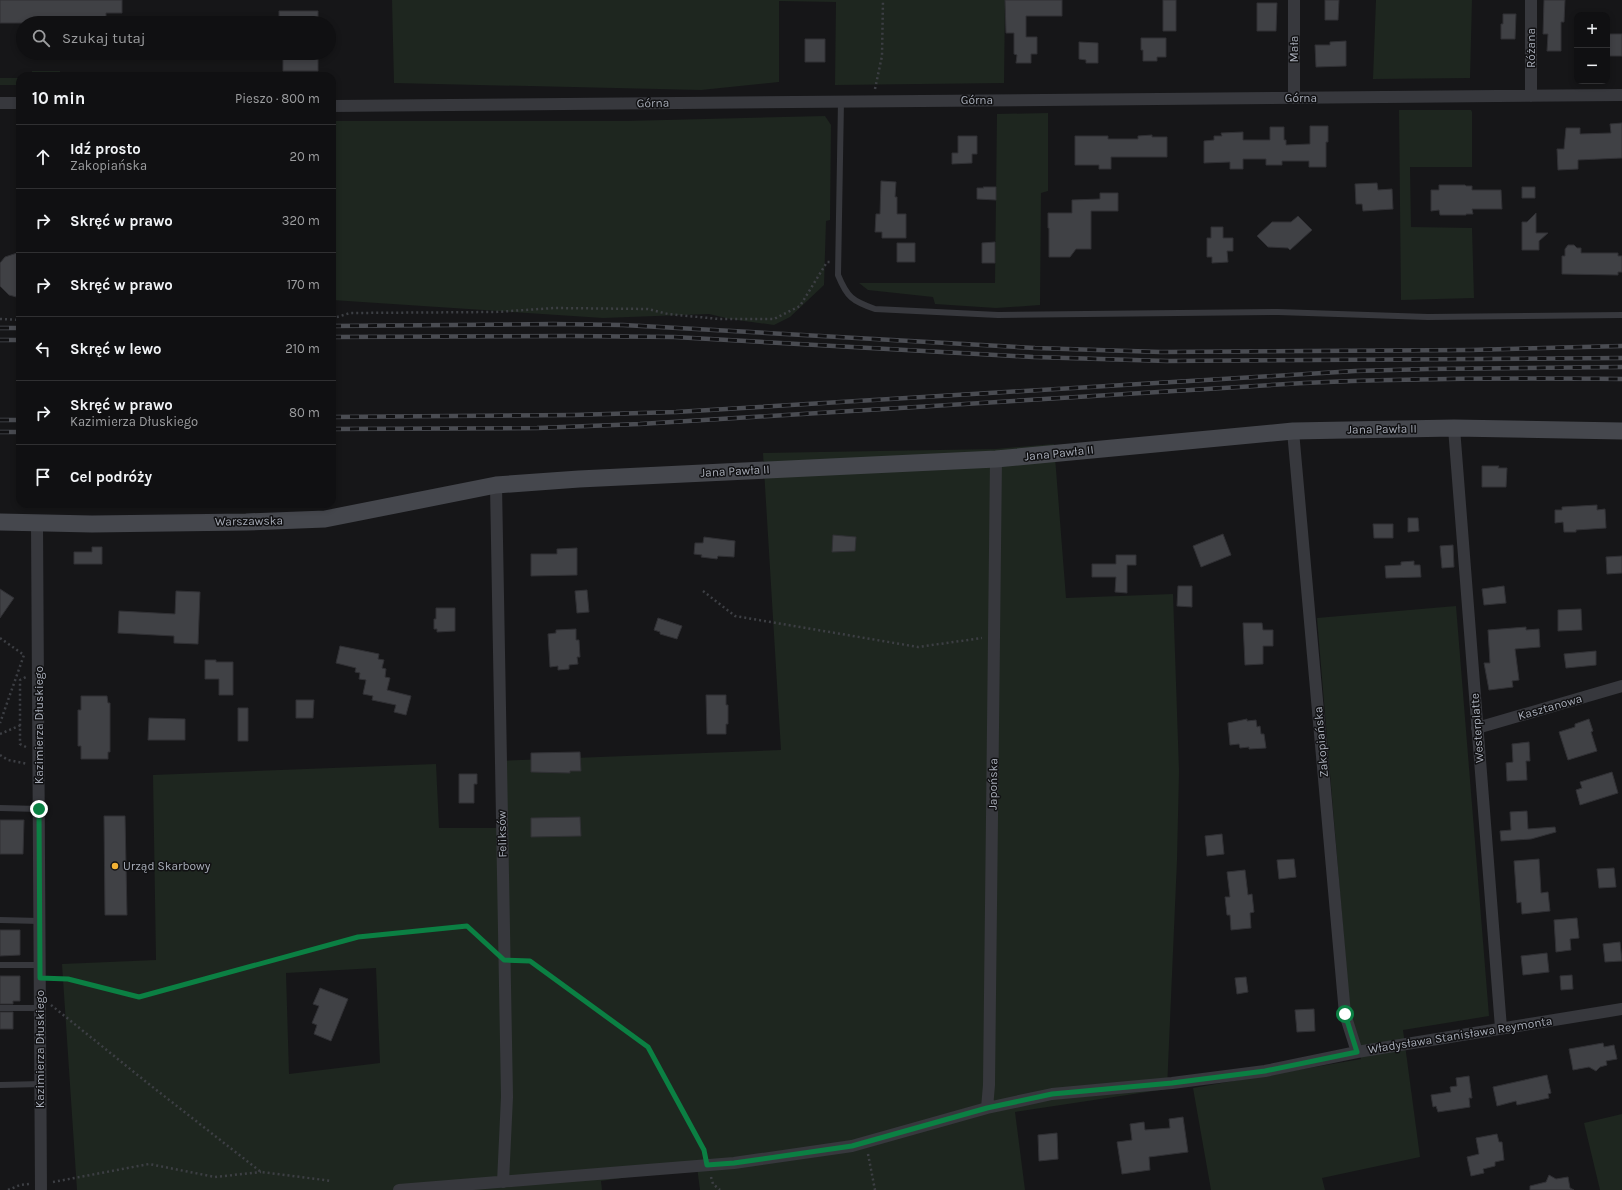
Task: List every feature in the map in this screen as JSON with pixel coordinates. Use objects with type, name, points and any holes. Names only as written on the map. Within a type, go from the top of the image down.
[{"type":"main road","name":"Jana Pawła II","points":[[496,485],[579,478],[996,459],[1293,430],[1454,428],[1622,431]]},
{"type":"main road","name":"Warszawska","points":[[0,522],[37,524],[246,522],[325,519],[496,485]]},
{"type":"street","name":"Mała","points":[[1294,0],[1294,98]]},
{"type":"street","name":"Różana","points":[[1531,0],[1531,96]]},
{"type":"street","name":"Górna","points":[[336,106],[1622,95]]},
{"type":"street","points":[[0,103],[16,103]]},
{"type":"street","name":"Westerplatte","points":[[1454,428],[1501,1028]]},
{"type":"street","name":"Zakopiańska","points":[[1293,430],[1345,1014],[1357,1052]]},
{"type":"street","name":"Japońska","points":[[987,1108],[989,1085],[996,459]]},
{"type":"street","name":"Feliksów","points":[[496,485],[507,1097],[503,1182]]},
{"type":"street","name":"Kazimierza Dłuskiego","points":[[37,524],[41,1187]]},
{"type":"street","name":"Kasztanowa","points":[[1477,728],[1622,686]]},
{"type":"street","name":"Władysława Stanisława Reymonta","points":[[399,1190],[734,1163],[844,1147],[987,1108],[1052,1094],[1172,1083],[1265,1071],[1357,1052],[1622,1009]]},
{"type":"lane","points":[[841,101],[838,274],[845,291],[857,302],[875,309],[998,315],[1278,312],[1428,317],[1622,315]]},
{"type":"lane","points":[[0,808],[39,809]]},
{"type":"lane","points":[[0,920],[40,921]]},
{"type":"lane","points":[[0,965],[40,965]]},
{"type":"lane","points":[[0,1008],[40,1008]]},
{"type":"lane","points":[[0,1084],[41,1084]]},
{"type":"path","points":[[875,101],[875,87],[882,56],[883,0]]},
{"type":"path","points":[[336,317],[350,313],[496,312],[554,308],[648,309],[668,314],[719,319],[774,319],[800,306],[827,262],[838,263]]},
{"type":"path","points":[[0,319],[16,320]]},
{"type":"path","points":[[703,591],[734,616],[918,647],[994,636]]},
{"type":"path","points":[[0,638],[24,655],[0,723]]},
{"type":"path","points":[[0,734],[21,725]]},
{"type":"path","points":[[0,755],[8,760],[30,764]]},
{"type":"path","points":[[40,978],[68,979],[139,997],[358,937],[467,926],[504,960],[530,961],[648,1047],[704,1150],[707,1165]]},
{"type":"path","points":[[40,995],[145,1081],[261,1172]]},
{"type":"path","points":[[865,1142],[875,1190]]},
{"type":"path","points":[[41,1187],[149,1164],[216,1177],[261,1172],[332,1181]]},
{"type":"shaded area","points":[[392,0],[1005,0],[1004,83],[835,85],[836,2],[779,1],[779,82],[701,90],[394,83]]},
{"type":"shaded area","points":[[1376,0],[1472,0],[1470,78],[1373,79]]},
{"type":"shaded area","points":[[32,71],[60,71],[60,72]]},
{"type":"shaded area","points":[[0,78],[16,78],[16,85],[0,85]]},
{"type":"shaded area","points":[[1399,110],[1471,110],[1472,112],[1472,167],[1410,167],[1411,227],[1472,228],[1474,298],[1401,300]]},
{"type":"shaded area","points":[[1048,113],[1048,191],[1041,193],[1040,305],[996,308],[935,304],[933,297],[868,290],[859,283],[995,283],[997,114]]},
{"type":"shaded area","points":[[825,116],[831,125],[830,220],[826,221],[824,285],[790,317],[774,325],[730,319],[709,314],[603,318],[336,300],[336,121],[626,121]]},
{"type":"shaded area","points":[[1054,444],[1066,598],[1173,594],[1179,771],[1177,860],[1167,1089],[1015,1112],[1025,1190],[700,1190],[697,1167],[601,1181],[602,1190],[77,1190],[62,964],[156,960],[153,775],[436,764],[439,828],[498,828],[498,761],[781,750],[763,453],[996,449]],"holes":[[[376,968],[380,1063],[289,1074],[286,973]]]},
{"type":"shaded area","points":[[1456,606],[1489,1016],[1403,1030],[1420,1157],[1322,1178],[1325,1190],[1211,1190],[1193,1088],[1361,1059],[1350,1012],[1317,618]]},
{"type":"shaded area","points":[[1622,1114],[1622,1190],[1600,1190],[1584,1123]]},
{"type":"building","points":[[0,0],[122,0],[122,13],[106,13],[106,16],[16,16],[16,23],[0,23]]},
{"type":"building","points":[[1005,0],[1062,0],[1062,16],[1026,16],[1026,37],[1037,37],[1037,54],[1031,54],[1031,63],[1016,63],[1017,55],[1014,54],[1014,33],[1006,33]]},
{"type":"building","points":[[1163,0],[1176,0],[1176,31],[1163,31]]},
{"type":"building","points":[[1325,0],[1339,0],[1338,20],[1325,20]]},
{"type":"building","points":[[1544,0],[1565,0],[1564,22],[1561,22],[1561,51],[1547,51],[1548,34],[1543,34]]},
{"type":"building","points":[[1257,3],[1277,3],[1276,31],[1257,31]]},
{"type":"building","points":[[279,11],[318,11],[318,16],[279,16]]},
{"type":"building","points":[[1503,14],[1516,14],[1515,39],[1501,39]]},
{"type":"building","points":[[1610,34],[1622,34],[1622,56],[1610,56]]},
{"type":"building","points":[[1141,38],[1166,38],[1166,57],[1157,57],[1157,61],[1143,61]]},
{"type":"building","points":[[805,39],[825,39],[825,62],[805,62]]},
{"type":"building","points":[[1346,41],[1346,66],[1316,67],[1315,45],[1330,45],[1330,42]]},
{"type":"building","points":[[1079,42],[1098,43],[1098,63],[1086,63],[1086,60],[1079,59]]},
{"type":"building","points":[[283,60],[318,60],[318,71],[283,71]]},
{"type":"building","points":[[1622,123],[1622,158],[1578,160],[1578,169],[1558,170],[1557,149],[1564,149],[1566,128],[1580,128],[1580,134],[1611,133],[1610,124]]},
{"type":"building","points":[[1310,126],[1328,126],[1328,142],[1326,142],[1326,167],[1309,167],[1309,161],[1282,161],[1282,165],[1266,165],[1266,159],[1243,159],[1243,169],[1230,169],[1230,162],[1204,163],[1204,141],[1214,140],[1214,136],[1222,136],[1221,133],[1243,132],[1243,140],[1270,140],[1270,127],[1284,127],[1284,140],[1286,140],[1286,145],[1310,144]]},
{"type":"building","points":[[1152,135],[1152,137],[1167,137],[1167,157],[1111,157],[1111,169],[1099,169],[1099,165],[1075,165],[1075,136],[1108,136],[1108,139],[1138,139],[1138,136]]},
{"type":"building","points":[[958,136],[977,136],[977,154],[972,154],[972,163],[952,164],[952,153],[958,153]]},
{"type":"building","points":[[881,181],[896,182],[895,197],[897,197],[897,214],[906,214],[906,238],[882,238],[882,232],[875,232],[876,214],[880,214]]},
{"type":"building","points":[[1377,183],[1378,190],[1392,189],[1393,209],[1363,211],[1362,204],[1356,204],[1355,184]]},
{"type":"building","points":[[1439,185],[1472,186],[1472,190],[1501,190],[1502,209],[1472,209],[1473,214],[1440,215],[1439,210],[1431,211],[1431,190],[1439,190]]},
{"type":"building","points":[[983,187],[996,187],[996,200],[977,199],[977,188],[984,188]]},
{"type":"building","points":[[1522,187],[1535,187],[1535,198],[1522,198]]},
{"type":"building","points":[[1100,193],[1118,193],[1118,211],[1091,211],[1091,249],[1076,249],[1070,257],[1049,257],[1048,213],[1072,213],[1072,200],[1100,199]]},
{"type":"building","points":[[1536,213],[1536,233],[1548,233],[1539,241],[1539,250],[1522,250],[1522,222],[1527,222]]},
{"type":"building","points":[[1298,216],[1312,230],[1290,250],[1288,248],[1268,247],[1257,236],[1272,222],[1291,222]]},
{"type":"building","points":[[1211,227],[1223,227],[1223,238],[1233,238],[1233,251],[1227,251],[1228,262],[1212,263],[1212,257],[1207,257],[1207,238],[1211,238]]},
{"type":"building","points":[[995,242],[995,263],[982,263],[982,243]]},
{"type":"building","points":[[897,243],[915,243],[915,262],[897,262]]},
{"type":"building","points":[[1568,245],[1574,245],[1577,248],[1581,248],[1581,253],[1618,253],[1618,256],[1622,256],[1622,272],[1618,272],[1618,275],[1562,274],[1562,256],[1565,256],[1565,249]]},
{"type":"building","points":[[16,253],[16,297],[9,295],[0,286],[0,263],[5,257]]},
{"type":"building","points":[[1482,466],[1499,466],[1498,468],[1507,468],[1506,487],[1482,487]]},
{"type":"building","points":[[1597,505],[1597,510],[1605,509],[1606,528],[1564,532],[1563,522],[1555,523],[1555,510],[1562,510],[1562,507]]},
{"type":"building","points":[[1408,518],[1418,518],[1419,531],[1408,532]]},
{"type":"building","points":[[1373,524],[1393,524],[1393,538],[1374,538]]},
{"type":"building","points":[[1223,534],[1231,555],[1201,567],[1193,546]]},
{"type":"building","points":[[833,535],[856,537],[855,551],[832,552]]},
{"type":"building","points":[[704,537],[735,541],[734,557],[718,556],[717,559],[701,557],[702,555],[694,554],[695,543],[703,543]]},
{"type":"building","points":[[1453,545],[1454,567],[1442,568],[1440,546]]},
{"type":"building","points":[[92,547],[102,547],[102,564],[74,564],[74,552],[92,552]]},
{"type":"building","points":[[577,548],[577,575],[531,576],[531,554],[557,554],[557,549]]},
{"type":"building","points":[[1116,555],[1136,555],[1136,565],[1127,565],[1127,593],[1115,592],[1116,577],[1092,577],[1092,564],[1116,564]]},
{"type":"building","points":[[1622,556],[1622,573],[1607,574],[1606,557]]},
{"type":"building","points":[[1414,561],[1414,565],[1420,565],[1421,577],[1386,578],[1385,566],[1401,565],[1401,562]]},
{"type":"building","points":[[1178,586],[1192,586],[1192,607],[1177,606]]},
{"type":"building","points":[[1504,586],[1506,603],[1484,605],[1482,589]]},
{"type":"building","points":[[0,589],[14,598],[0,618]]},
{"type":"building","points":[[587,590],[589,612],[577,613],[575,591]]},
{"type":"building","points":[[176,591],[200,592],[198,644],[174,643],[174,636],[118,633],[119,611],[175,614]]},
{"type":"building","points":[[436,608],[455,608],[455,631],[437,632],[437,629],[434,629]]},
{"type":"building","points":[[1581,609],[1582,630],[1558,631],[1558,610]]},
{"type":"building","points":[[658,618],[682,626],[677,639],[660,634],[660,632],[654,630]]},
{"type":"building","points":[[1243,623],[1262,623],[1263,630],[1273,630],[1273,646],[1263,646],[1263,664],[1245,665]]},
{"type":"building","points":[[1526,627],[1526,630],[1539,629],[1540,647],[1515,649],[1519,680],[1512,681],[1513,687],[1489,690],[1484,663],[1490,663],[1488,630]]},
{"type":"building","points":[[576,629],[576,640],[579,640],[580,657],[577,657],[578,664],[569,665],[569,669],[558,670],[558,666],[550,667],[548,634],[556,633],[556,630]]},
{"type":"building","points":[[340,646],[379,654],[378,659],[384,660],[382,668],[386,669],[385,677],[390,678],[387,690],[411,696],[406,715],[394,712],[396,705],[372,700],[373,696],[363,694],[366,680],[359,679],[360,673],[355,672],[356,668],[336,663]]},
{"type":"building","points":[[1596,651],[1596,665],[1566,668],[1564,654]]},
{"type":"building","points":[[205,660],[216,660],[216,662],[233,662],[233,695],[219,695],[219,679],[205,679]]},
{"type":"building","points":[[706,695],[726,695],[726,705],[728,705],[728,724],[726,724],[726,734],[707,734]]},
{"type":"building","points":[[81,696],[107,696],[108,703],[110,703],[110,752],[108,752],[108,759],[81,759],[81,746],[78,746],[78,710],[81,710]]},
{"type":"building","points":[[296,700],[314,700],[313,718],[296,718]]},
{"type":"building","points":[[238,708],[248,708],[248,741],[238,741]]},
{"type":"building","points":[[149,718],[185,719],[185,740],[148,740]]},
{"type":"building","points":[[1247,719],[1247,721],[1256,720],[1257,727],[1260,726],[1261,734],[1264,734],[1266,748],[1249,749],[1249,747],[1240,748],[1239,744],[1230,745],[1228,723]]},
{"type":"building","points":[[1589,719],[1593,731],[1591,732],[1597,751],[1568,760],[1559,732],[1575,727],[1575,724]]},
{"type":"building","points":[[1529,742],[1530,761],[1526,761],[1527,780],[1507,781],[1506,763],[1513,762],[1512,744]]},
{"type":"building","points":[[580,752],[581,771],[570,771],[570,773],[531,772],[531,753]]},
{"type":"building","points":[[1612,772],[1618,793],[1580,805],[1576,790],[1582,788],[1580,782]]},
{"type":"building","points":[[459,774],[477,774],[477,784],[474,784],[474,803],[459,803]]},
{"type":"building","points":[[1527,811],[1528,829],[1555,827],[1556,832],[1531,839],[1501,841],[1500,831],[1511,830],[1510,812]]},
{"type":"building","name":"Urząd Skarbowy","points":[[104,816],[125,816],[127,915],[105,915]]},
{"type":"building","points":[[580,817],[581,836],[531,837],[531,818]]},
{"type":"building","points":[[0,820],[24,820],[23,854],[0,854]]},
{"type":"building","points":[[1222,834],[1224,854],[1207,856],[1205,836]]},
{"type":"building","points":[[1294,859],[1296,877],[1279,879],[1277,860]]},
{"type":"building","points":[[1539,859],[1541,893],[1548,892],[1550,911],[1522,914],[1521,902],[1517,903],[1514,861]]},
{"type":"building","points":[[1614,868],[1616,887],[1599,888],[1597,869]]},
{"type":"building","points":[[1245,870],[1248,895],[1252,894],[1254,912],[1250,913],[1251,928],[1231,930],[1230,915],[1227,915],[1225,897],[1230,897],[1227,872]]},
{"type":"building","points":[[1577,918],[1579,938],[1570,939],[1571,950],[1556,952],[1554,920]]},
{"type":"building","points":[[0,930],[20,930],[20,955],[0,956]]},
{"type":"building","points":[[1620,942],[1622,961],[1605,962],[1603,944]]},
{"type":"building","points":[[1547,953],[1549,972],[1523,975],[1521,956]]},
{"type":"building","points":[[1572,975],[1573,989],[1561,990],[1560,976]]},
{"type":"building","points":[[0,976],[20,976],[20,1001],[13,1001],[13,1004],[0,1004]]},
{"type":"building","points":[[1246,977],[1248,992],[1237,994],[1235,978]]},
{"type":"building","points":[[320,988],[348,999],[331,1041],[314,1034],[317,1025],[312,1023],[319,1006],[313,1004]]},
{"type":"building","points":[[1314,1009],[1315,1031],[1297,1032],[1295,1010]]},
{"type":"building","points":[[0,1012],[13,1012],[13,1029],[0,1029]]},
{"type":"building","points":[[1603,1043],[1604,1047],[1614,1045],[1617,1059],[1606,1061],[1607,1065],[1600,1067],[1596,1071],[1589,1067],[1573,1070],[1569,1049]]},
{"type":"building","points":[[1547,1075],[1551,1093],[1548,1094],[1549,1098],[1517,1105],[1516,1101],[1497,1106],[1493,1087]]},
{"type":"building","points":[[1469,1076],[1472,1098],[1469,1098],[1470,1107],[1438,1112],[1436,1106],[1433,1107],[1431,1095],[1451,1092],[1450,1087],[1457,1086],[1456,1078]]},
{"type":"building","points":[[1183,1117],[1188,1152],[1149,1157],[1150,1170],[1122,1174],[1117,1142],[1132,1140],[1130,1124],[1144,1122],[1145,1130],[1170,1128],[1169,1119]]},
{"type":"building","points":[[1057,1133],[1058,1159],[1039,1161],[1038,1135]]},
{"type":"building","points":[[1497,1134],[1499,1142],[1502,1142],[1504,1160],[1495,1162],[1495,1166],[1483,1169],[1484,1173],[1471,1176],[1467,1157],[1479,1154],[1476,1138]]},
{"type":"building","points":[[1549,1175],[1556,1179],[1568,1177],[1570,1188],[1574,1190],[1530,1190],[1530,1186],[1546,1182]]},
{"type":"railway","points":[[336,326],[553,324],[623,325],[1035,348],[1161,352],[1471,350],[1622,346]]},
{"type":"railway","points":[[0,328],[16,328]]},
{"type":"railway","points":[[336,337],[674,337],[1033,357],[1167,361],[1622,358]]},
{"type":"railway","points":[[0,340],[16,340]]},
{"type":"railway","points":[[336,417],[573,415],[676,412],[1355,371],[1622,367]]},
{"type":"railway","points":[[336,429],[537,428],[640,424],[1344,381],[1542,378],[1622,379]]},
{"type":"railway","points":[[0,420],[16,420]]},
{"type":"railway","points":[[0,432],[16,432]]},
{"type":"place","name":"Urząd Skarbowy","points":[[115,866]]},
{"type":"route","points":[[39,809],[40,978],[68,979],[139,997],[358,937],[467,926],[504,960],[530,961],[648,1047],[704,1150],[707,1165],[734,1163],[852,1146],[987,1108],[1052,1094],[1172,1083],[1265,1071],[1357,1052],[1345,1014]]}]
